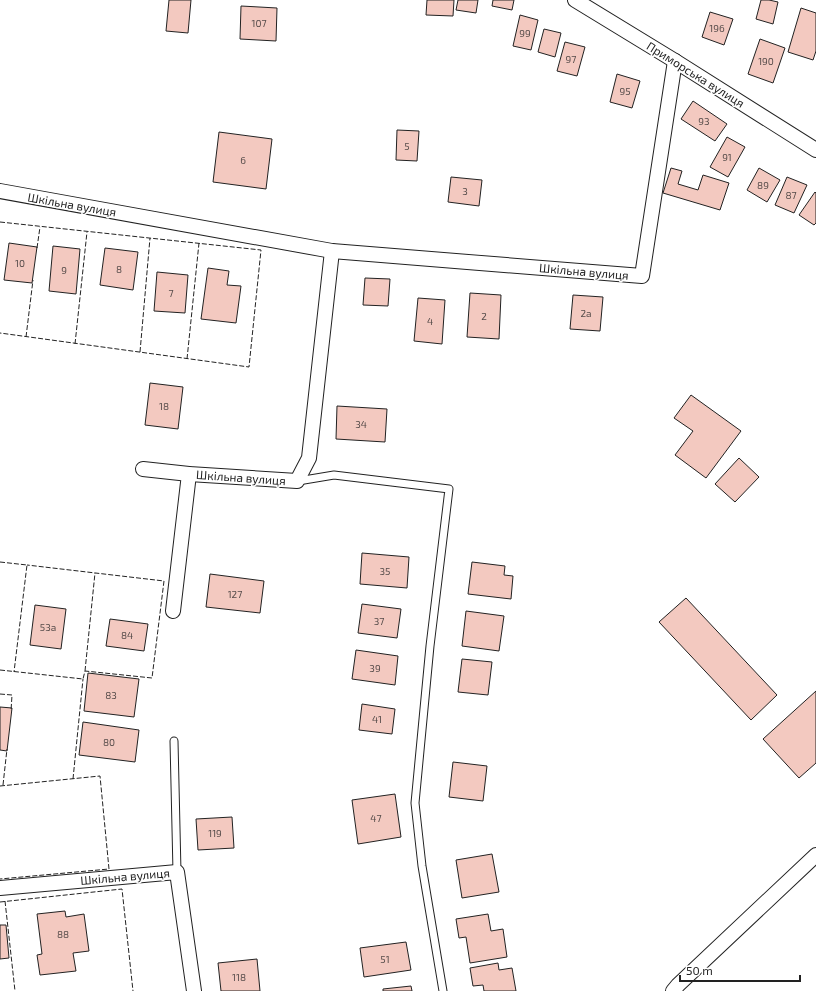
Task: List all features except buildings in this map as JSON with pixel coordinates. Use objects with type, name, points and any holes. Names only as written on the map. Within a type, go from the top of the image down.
[{"type":"street","name":"Приморська вулиця","points":[[575,0],[816,150]]},
{"type":"street","name":"Шкільна вулиця","points":[[0,191],[332,251],[642,276],[675,61]]},
{"type":"street","name":"Шкільна вулиця","points":[[143,469],[189,474],[298,481],[309,458],[332,251]]},
{"type":"street","points":[[173,611],[189,474]]},
{"type":"street","points":[[673,991],[816,855]]},
{"type":"street","name":"Шкільна вулиця","points":[[0,888],[177,872],[194,991]]},
{"type":"lane","points":[[298,481],[334,475],[449,489],[430,646],[415,803],[422,866],[443,991]]},
{"type":"lane","points":[[174,741],[177,872]]},
{"type":"fence","points":[[0,222],[261,250],[249,367],[0,333]]},
{"type":"fence","points":[[37,248],[40,227]]},
{"type":"fence","points":[[75,344],[87,232]]},
{"type":"fence","points":[[140,352],[150,238]]},
{"type":"fence","points":[[187,359],[199,243]]},
{"type":"fence","points":[[26,337],[33,280]]},
{"type":"fence","points":[[0,562],[27,565],[14,672]]},
{"type":"fence","points":[[0,670],[83,679],[85,671],[152,678],[164,581],[27,565]]},
{"type":"fence","points":[[85,671],[95,573]]},
{"type":"fence","points":[[73,779],[83,679]]},
{"type":"fence","points":[[0,694],[12,695],[11,711]]},
{"type":"fence","points":[[3,785],[7,749]]},
{"type":"fence","points":[[0,786],[100,776],[109,869],[0,879]]},
{"type":"fence","points":[[0,902],[122,889],[133,991]]},
{"type":"fence","points":[[5,901],[15,991]]}]
